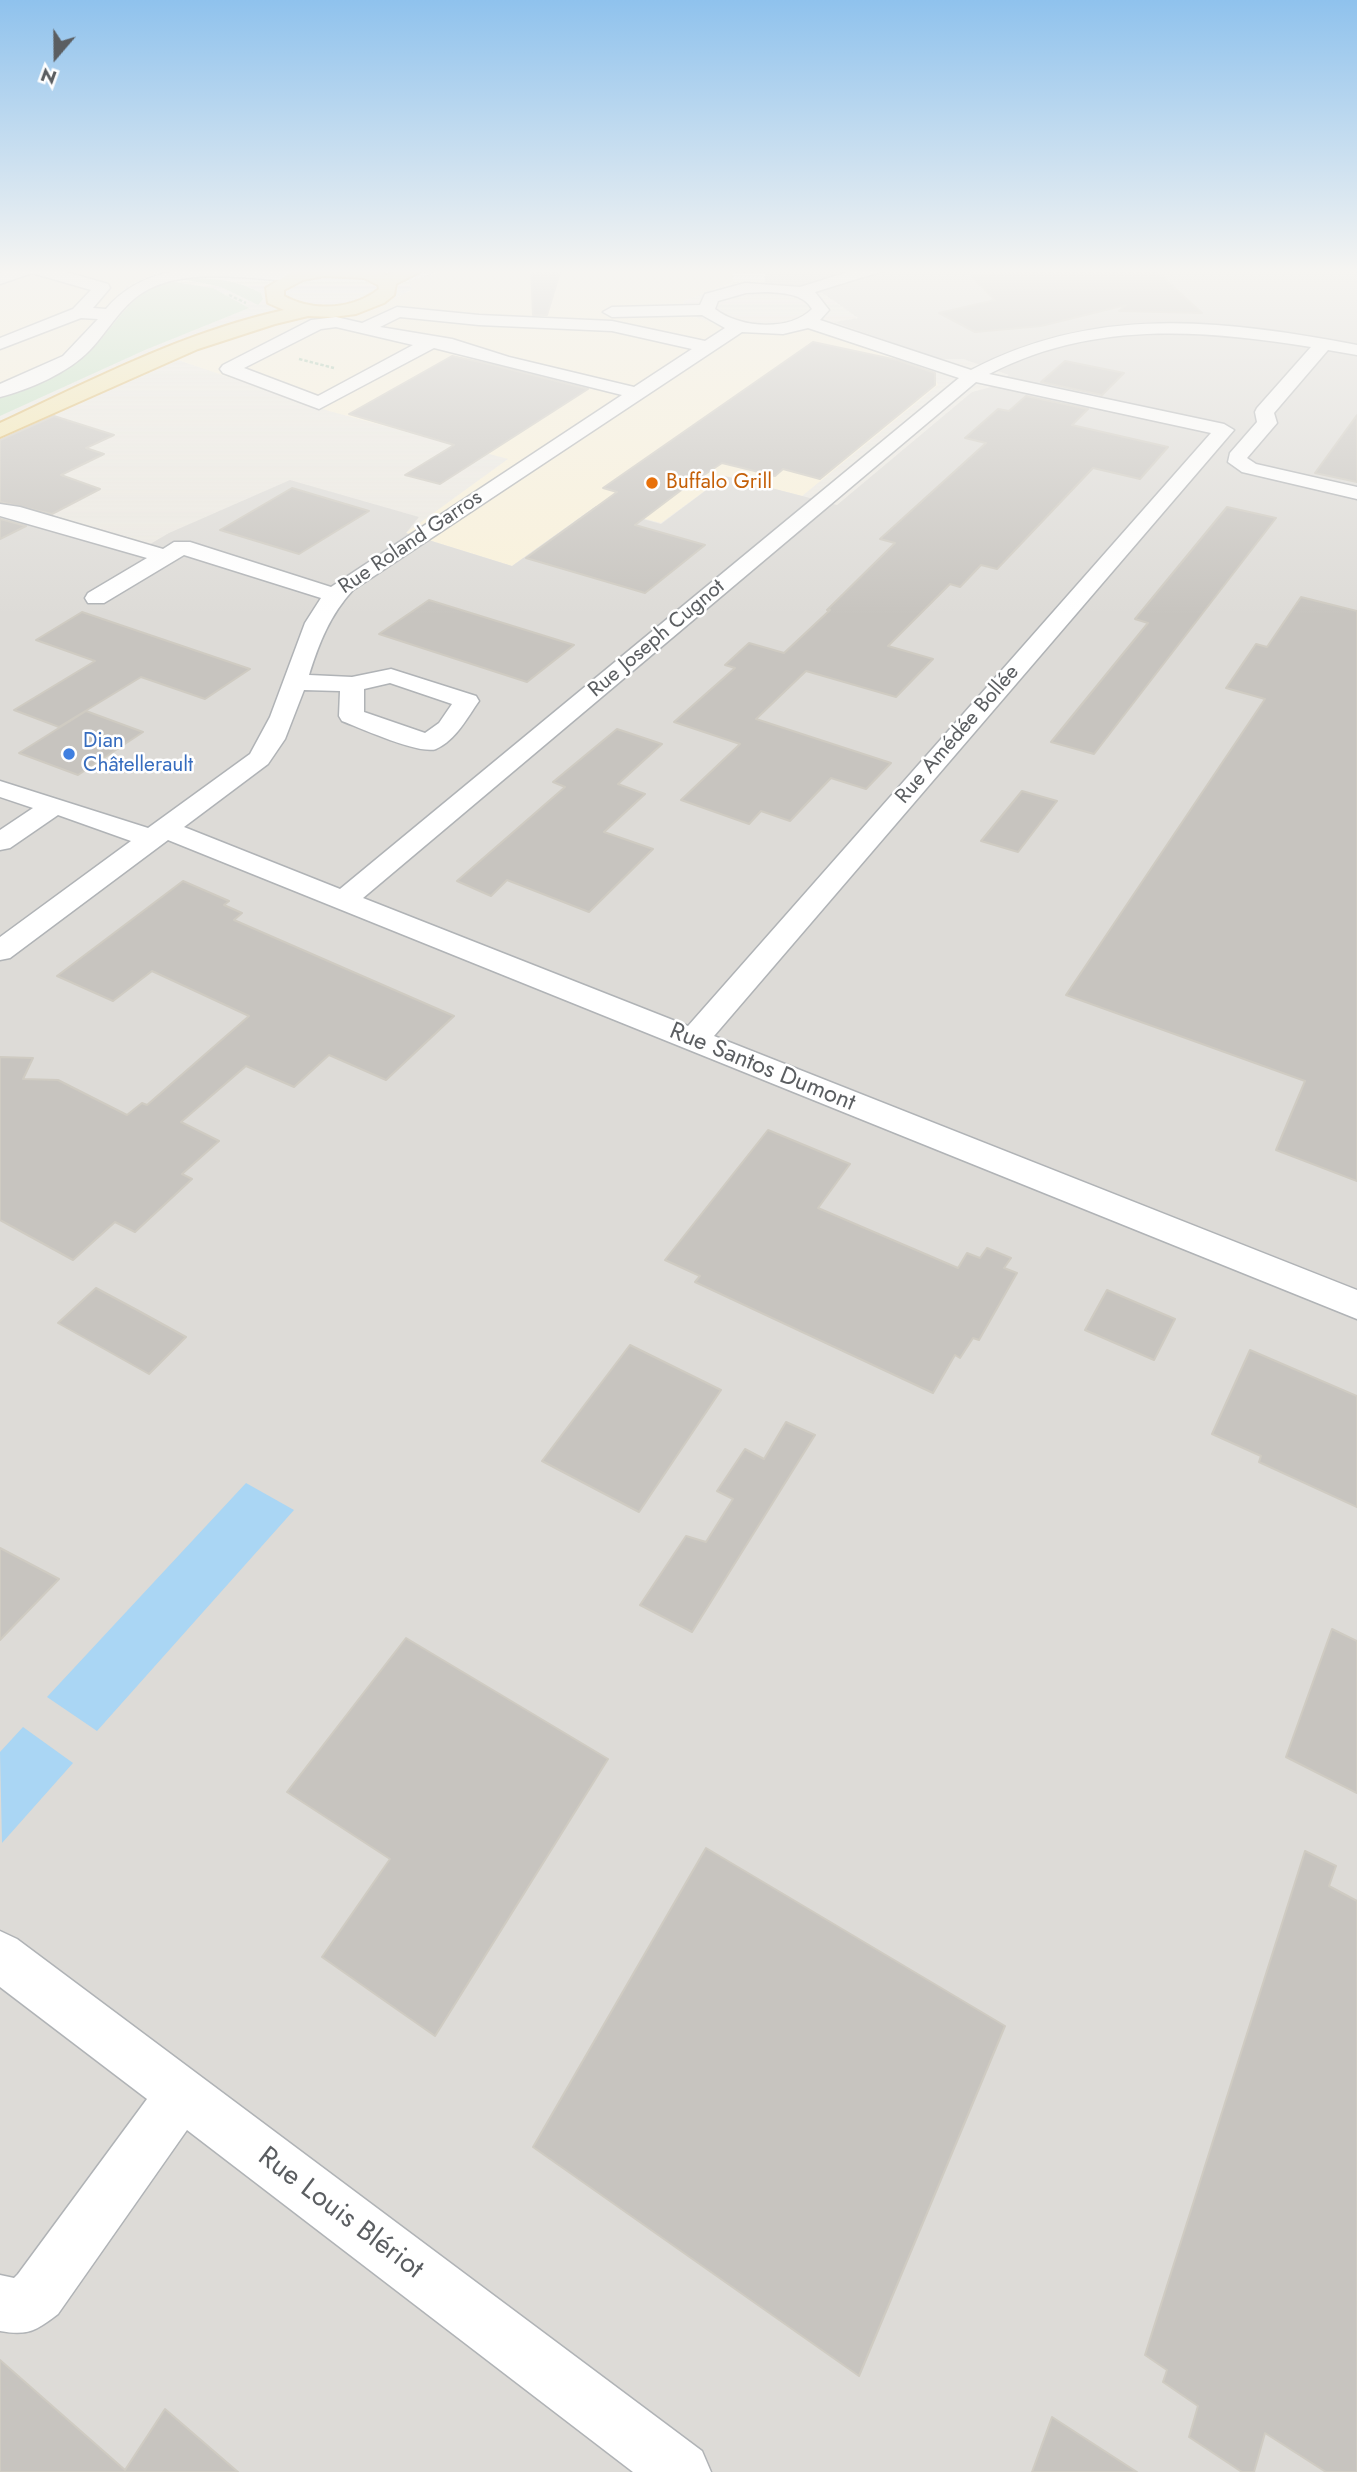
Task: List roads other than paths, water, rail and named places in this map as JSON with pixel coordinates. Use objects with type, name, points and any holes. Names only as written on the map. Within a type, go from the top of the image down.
[{"type":"main road","points":[[0,421],[81,384]]},
{"type":"main road","points":[[0,431],[106,384]]},
{"type":"street","points":[[270,384],[319,403],[353,384]]},
{"type":"street","points":[[600,384],[637,393]]},
{"type":"street","name":"Rue Roland Garros","points":[[0,951],[259,759],[273,737],[316,624],[334,595],[650,384]]},
{"type":"street","name":"Rue Joseph Cugnot","points":[[342,901],[962,384]]},
{"type":"street","name":"Rue Amédée Bollée","points":[[693,1041],[1224,430],[1011,384]]},
{"type":"street","points":[[1290,384],[1264,412],[1267,423],[1237,457],[1238,462],[1249,468],[1357,493]]},
{"type":"street","points":[[0,510],[13,511],[165,557]]},
{"type":"street","points":[[96,598],[182,547],[334,595]]},
{"type":"street","points":[[104,559],[142,571]]},
{"type":"street","points":[[295,682],[352,684]]},
{"type":"street","name":"Rue Santos Dumont","points":[[0,789],[160,835],[342,901],[1357,1306]]},
{"type":"street","points":[[0,842],[55,806]]},
{"type":"street","name":"Rue Louis Blériot","points":[[0,1956],[681,2472]]},
{"type":"street","points":[[0,2303],[22,2307],[38,2294],[182,2094]]},
{"type":"water","points":[[246,1483],[294,1510],[97,1731],[47,1697]]},
{"type":"water","points":[[23,1727],[73,1763],[2,1843],[0,1752]]},
{"type":"place","name":"Buffalo Grill","points":[[652,483]]},
{"type":"place","name":"Dian Châtellerault","points":[[69,754]]}]
